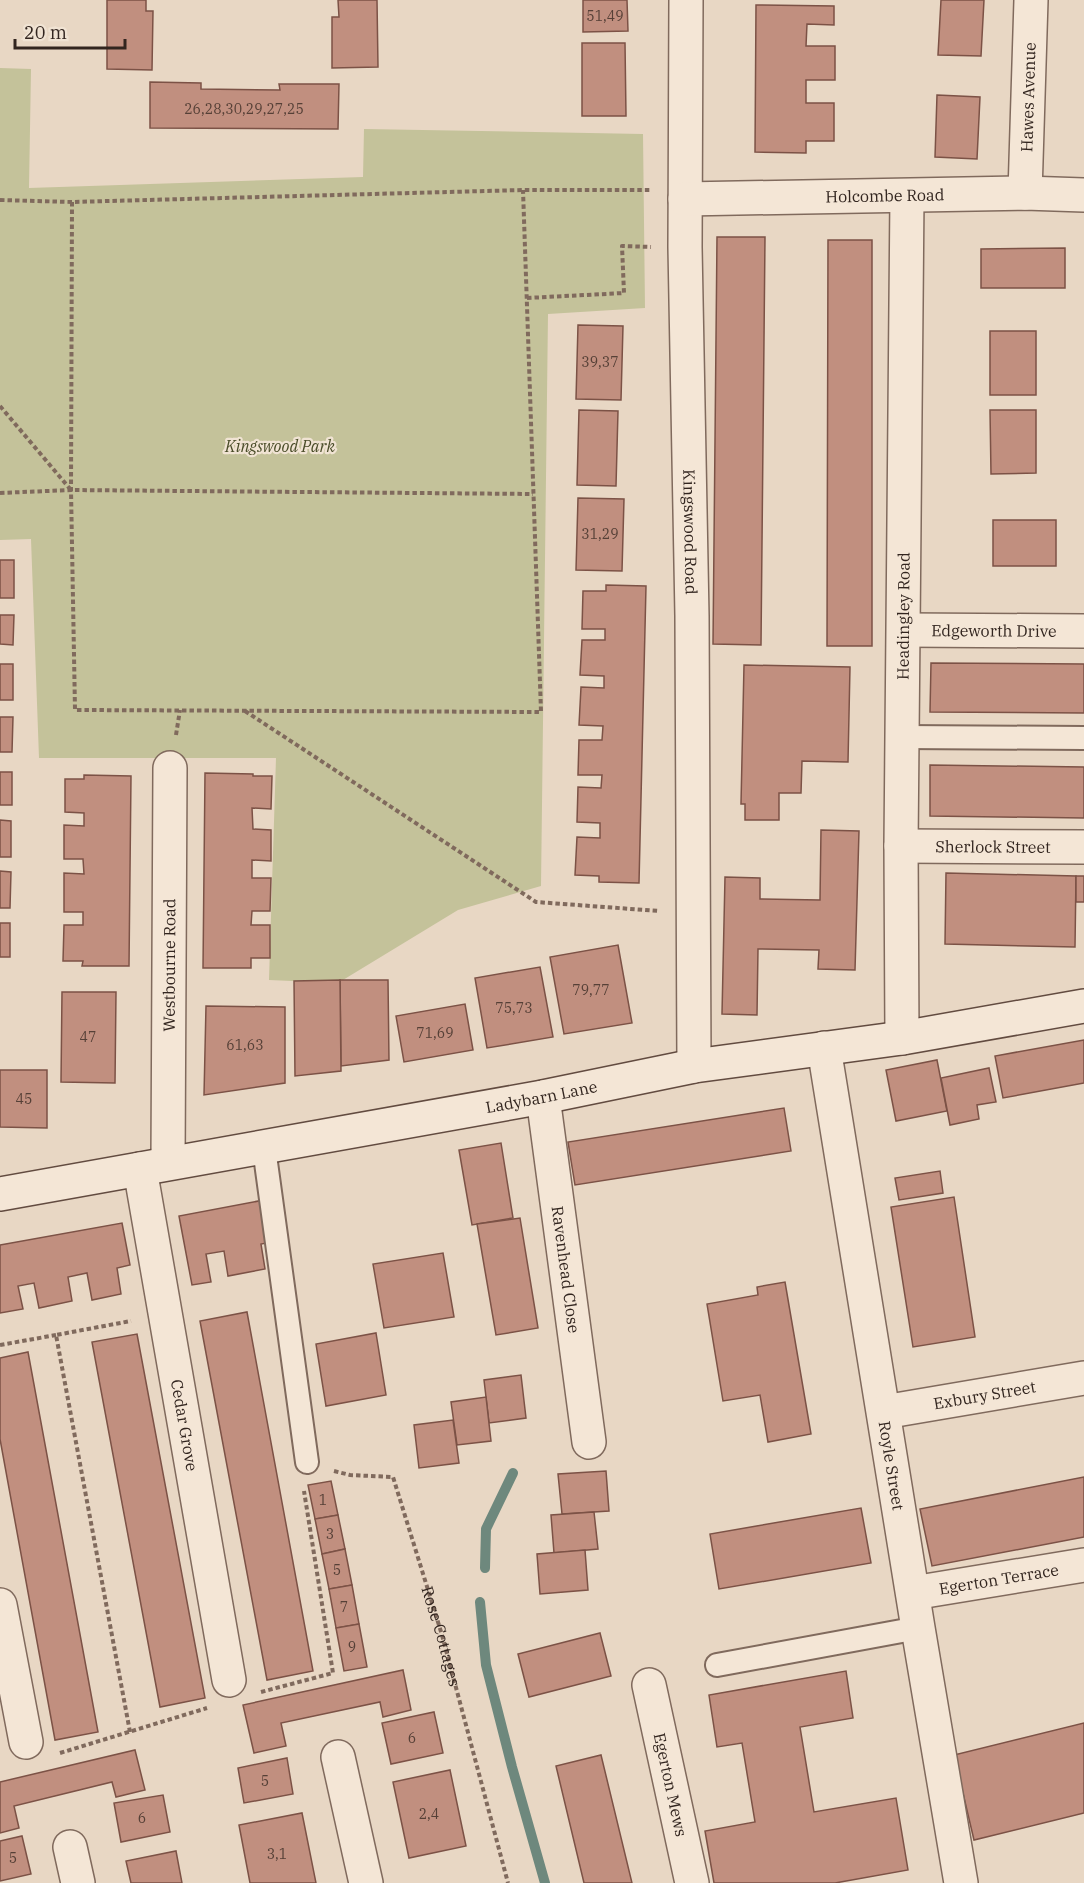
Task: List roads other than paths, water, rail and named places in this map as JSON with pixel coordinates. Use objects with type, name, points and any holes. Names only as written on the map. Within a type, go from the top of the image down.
[{"type":"street","name":"Kingswood Road","points":[[686,0],[685,247],[692,616],[694,1066]]},
{"type":"street","name":"Hawes Avenue","points":[[1025,193],[1031,0]]},
{"type":"street","name":"Holcombe Road","points":[[685,194],[907,196],[1025,193],[1084,195]]},
{"type":"street","name":"Headingley Road","points":[[902,1038],[907,196]]},
{"type":"street","name":"Edgeworth Drive","points":[[904,630],[1084,631]]},
{"type":"street","name":"Westbourne Road","points":[[154,1166],[170,768]]},
{"type":"street","name":"Sherlock Street","points":[[902,846],[1084,847]]},
{"type":"street","name":"Ladybarn Lane","points":[[0,1194],[543,1097],[694,1066],[902,1038],[1084,1006]]},
{"type":"street","name":"Royle Street","points":[[824,1048],[961,1883]]},
{"type":"street","name":"Ravenhead Close","points":[[543,1097],[589,1442]]},
{"type":"street","name":"Cedar Grove","points":[[154,1166],[165,1315],[242,1687]]},
{"type":"street","name":"Exbury Street","points":[[884,1412],[1084,1378]]},
{"type":"street","name":"Egerton Terrace","points":[[913,1593],[1084,1565]]},
{"type":"street","points":[[0,1605],[26,1742]]},
{"type":"street","name":"Egerton Mews","points":[[649,1685],[692,1883]]},
{"type":"street","points":[[338,1757],[366,1883]]},
{"type":"street","points":[[70,1847],[78,1883]]},
{"type":"lane","points":[[903,737],[1084,738]]},
{"type":"lane","points":[[264,1148],[307,1462]]},
{"type":"lane","points":[[717,1665],[918,1628]]},
{"type":"waterway","points":[[485,1568],[486,1529],[513,1473]]},
{"type":"waterway","points":[[480,1602],[486,1665],[545,1883]]},
{"type":"park label","name":"Kingswood Park","points":[[280,446]]}]
